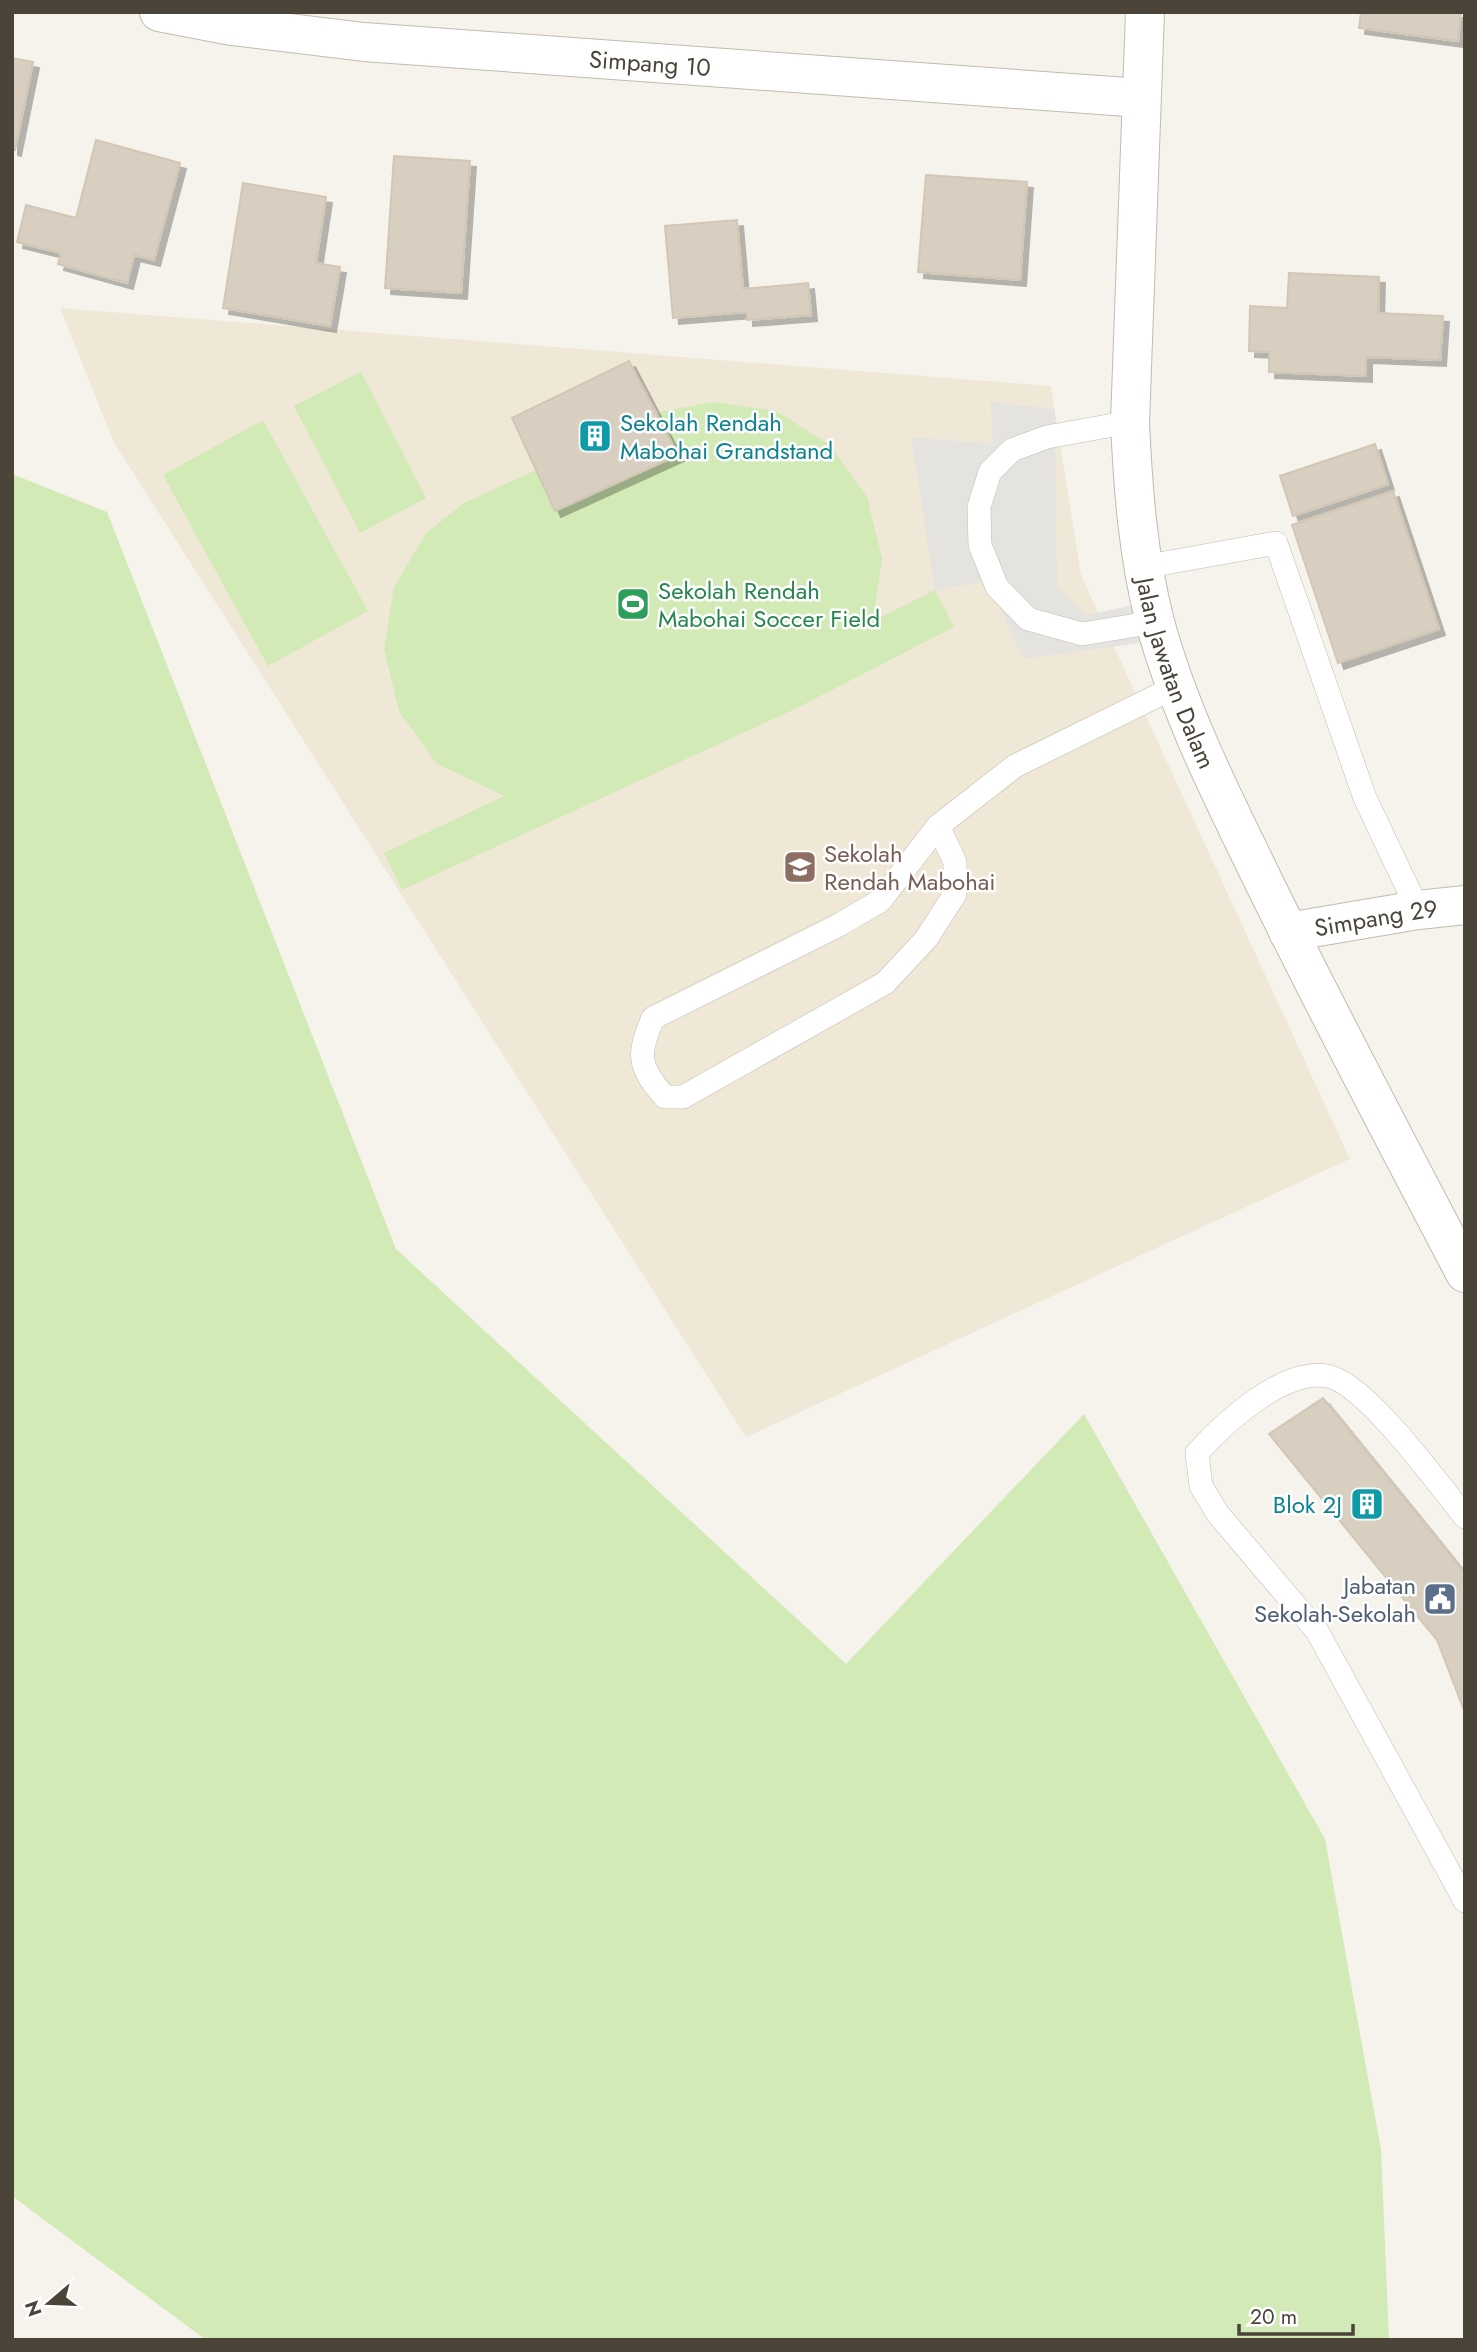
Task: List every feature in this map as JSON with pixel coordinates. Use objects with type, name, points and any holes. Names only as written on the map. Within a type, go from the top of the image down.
[{"type":"street","name":"Simpang 10","points":[[159,12],[232,26],[364,43],[1141,98]]},
{"type":"street","name":"Jalan Jawatan Dalam","points":[[1145,12],[1130,422],[1133,490],[1143,567],[1155,622],[1175,687],[1226,803],[1288,932],[1465,1273]]},
{"type":"street","name":"Simpang 29","points":[[1288,932],[1418,910],[1465,905]]},
{"type":"lane","points":[[1130,422],[1047,437],[1012,450],[990,472],[979,507],[980,545],[997,587],[1028,619],[1082,635],[1155,622]]},
{"type":"lane","points":[[1143,567],[1276,543],[1365,798],[1418,910]]},
{"type":"lane","points":[[938,826],[955,862],[955,894],[926,939],[886,983],[683,1097],[665,1097],[646,1077],[640,1047],[653,1017],[839,925],[880,901],[938,826],[1015,766],[1175,687]]},
{"type":"lane","points":[[1465,1517],[1361,1394],[1328,1376],[1288,1381],[1224,1423],[1197,1453],[1201,1486],[1218,1514],[1317,1631],[1465,1901]]},
{"type":"shaded area","name":"Sekolah Rendah Mabohai","points":[[60,308],[1051,386],[1081,575],[1350,1159],[746,1437],[113,441]]},
{"type":"shaded area","points":[[991,402],[1055,409],[1057,586],[1086,615],[1139,604],[1146,642],[1023,659],[988,581],[935,590],[911,437],[992,444]]},
{"type":"green space","points":[[361,372],[426,498],[360,533],[294,406]]},
{"type":"green space","points":[[714,402],[776,411],[830,445],[867,497],[882,559],[873,621],[935,590],[954,627],[799,707],[402,890],[384,853],[504,796],[436,763],[399,711],[384,649],[394,587],[426,533],[464,503],[663,411]]},
{"type":"green space","points":[[263,420],[368,611],[268,666],[163,475]]},
{"type":"green space","points":[[12,474],[107,512],[396,1249],[846,1664],[1084,1414],[1325,1839],[1381,2150],[1389,2340],[206,2340],[12,2196]]},
{"type":"building","points":[[1361,12],[1461,12],[1458,41],[1359,28]]},
{"type":"building","points":[[12,58],[33,62],[15,150],[12,149]]},
{"type":"building","points":[[96,140],[180,163],[154,260],[134,255],[127,283],[58,264],[61,253],[17,242],[26,205],[76,218]]},
{"type":"building","points":[[394,156],[470,161],[461,293],[385,288]]},
{"type":"building","points":[[926,175],[1027,182],[1020,280],[918,272]]},
{"type":"building","points":[[243,183],[326,197],[316,263],[340,267],[330,326],[223,308]]},
{"type":"building","points":[[737,220],[743,289],[808,283],[811,315],[747,320],[747,312],[673,318],[665,226]]},
{"type":"building","points":[[1289,273],[1379,277],[1378,313],[1443,316],[1440,360],[1366,357],[1366,376],[1269,372],[1269,352],[1249,351],[1250,306],[1287,308]]},
{"type":"building","name":"Sekolah Rendah Mabohai Grandstand","points":[[629,361],[678,455],[555,511],[512,418]]},
{"type":"building","points":[[1375,444],[1388,484],[1293,516],[1280,476]]},
{"type":"building","points":[[1393,491],[1439,629],[1338,663],[1292,525]]},
{"type":"building","name":"Blok 2J","points":[[1323,1398],[1465,1573],[1465,1713],[1437,1640],[1269,1434]]},
{"type":"place","name":"Sekolah Rendah Mabohai Grandstand","points":[[595,436]]},
{"type":"place","name":"Sekolah Rendah Mabohai Soccer Field","points":[[633,604]]},
{"type":"place","name":"Sekolah Rendah Mabohai","points":[[800,867]]},
{"type":"place","name":"Blok 2J","points":[[1367,1504]]},
{"type":"place","name":"Jabatan Sekolah-Sekolah","points":[[1440,1599]]}]
